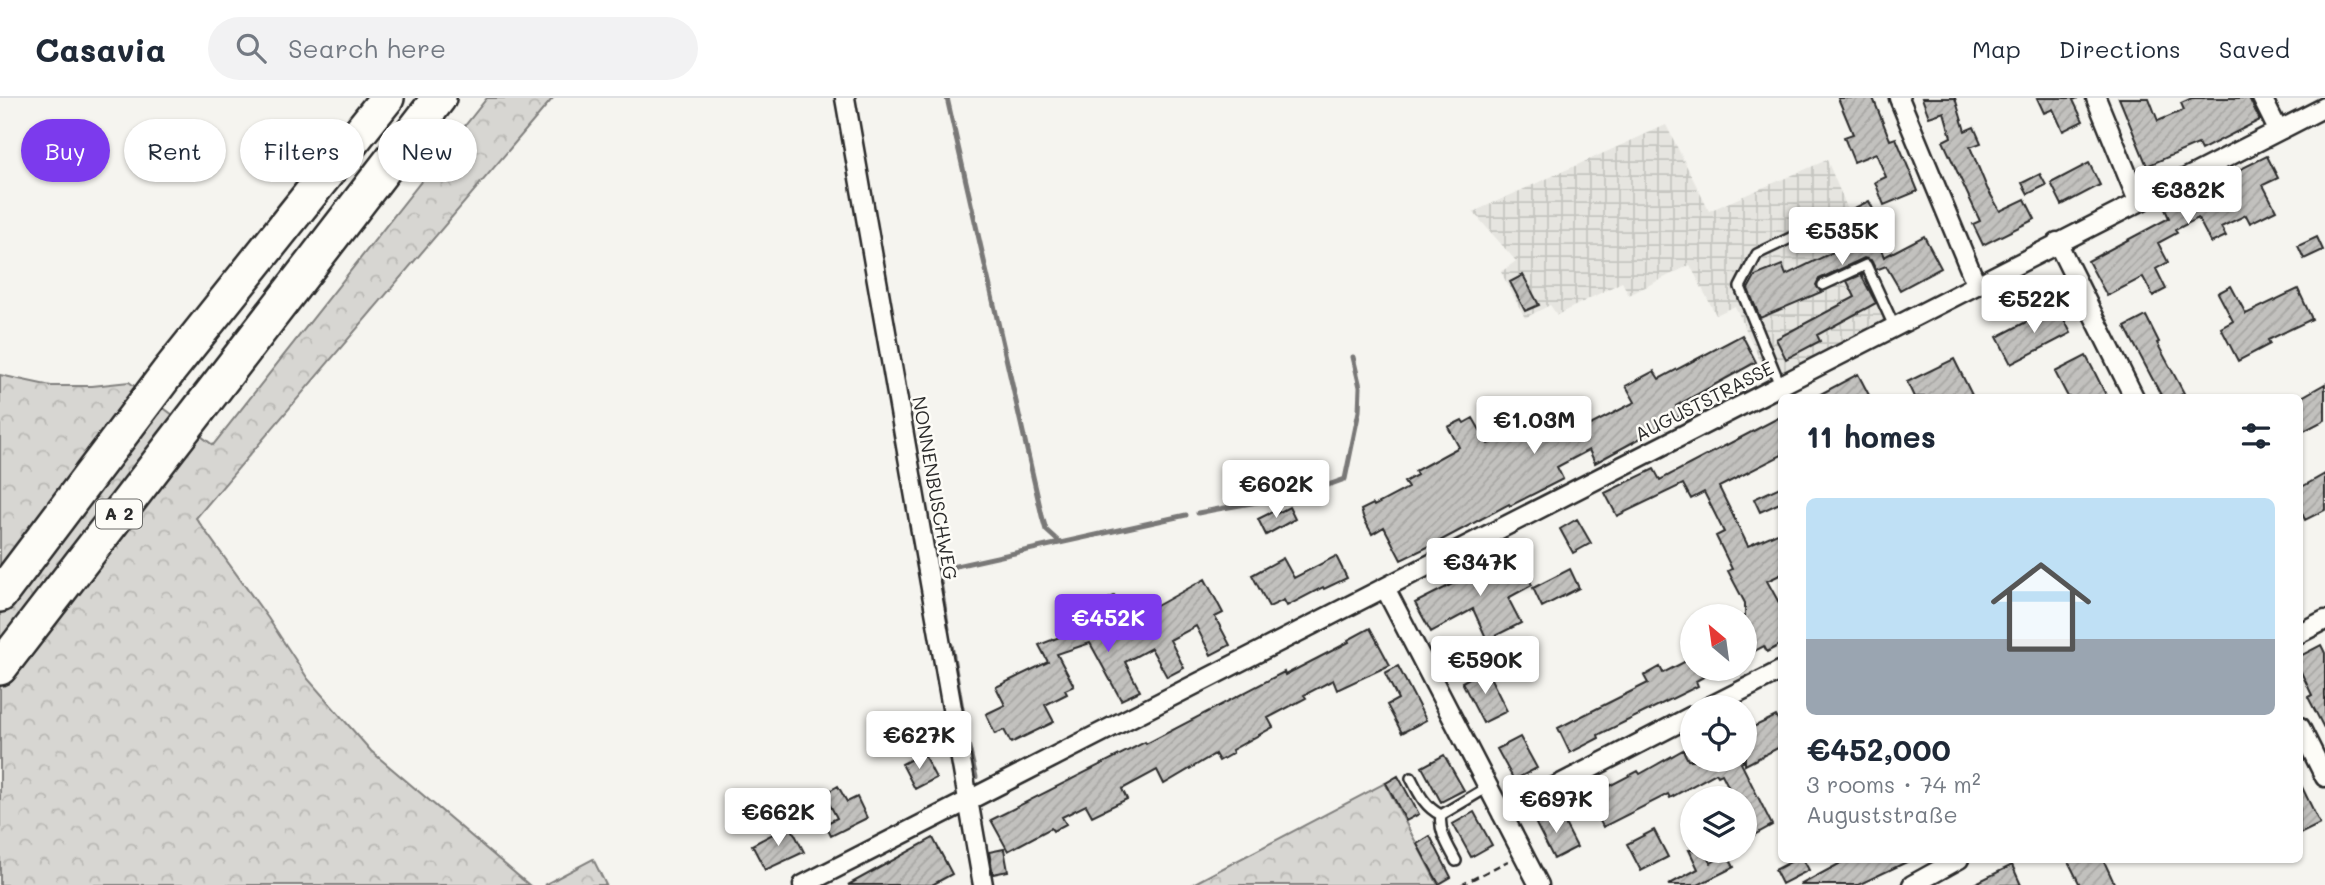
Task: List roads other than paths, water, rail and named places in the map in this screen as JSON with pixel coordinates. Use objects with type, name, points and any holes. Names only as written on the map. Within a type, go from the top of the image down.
[{"type":"highway","points":[[302,208],[331,143],[365,98]]},
{"type":"highway","name":"A 2","points":[[0,595],[169,371],[302,208],[387,98]]},
{"type":"highway","name":"A 2","points":[[0,668],[439,98]]},
{"type":"street","name":"NONNENBUSCHWEG","points":[[845,98],[983,885]]},
{"type":"street","points":[[1899,98],[1976,284]]},
{"type":"street","points":[[2096,98],[2138,201]]},
{"type":"street","points":[[2262,98],[2278,130]]},
{"type":"street","name":"AUGUSTSTRASSE","points":[[803,885],[2325,107]]},
{"type":"street","points":[[2057,243],[2132,394]]},
{"type":"street","points":[[1385,588],[1539,885]]},
{"type":"street","points":[[2303,631],[2325,620]]},
{"type":"street","points":[[1733,695],[1778,672]]},
{"type":"street","points":[[1502,814],[1680,722]]},
{"type":"street","points":[[2303,733],[2325,777]]},
{"type":"street","points":[[1912,885],[1952,863]]},
{"type":"lane","points":[[1780,385],[1740,287],[1758,254],[1824,222]]},
{"type":"lane","points":[[1823,285],[1866,265],[1894,327]]},
{"type":"lane","points":[[1411,778],[1424,803],[1441,815]]},
{"type":"lane","points":[[1441,815],[1488,787]]},
{"type":"lane","points":[[1441,815],[1441,830],[1456,861]]},
{"type":"waterway","points":[[947,98],[1042,516],[1046,530],[1058,541]]},
{"type":"waterway","points":[[1198,513],[1291,495],[1345,479],[1359,411],[1360,387],[1353,357]]},
{"type":"waterway","points":[[948,629],[938,570],[1186,515]]},
{"type":"waterway","points":[[951,645],[964,720]]},
{"type":"waterway","points":[[966,735],[976,777]]}]
